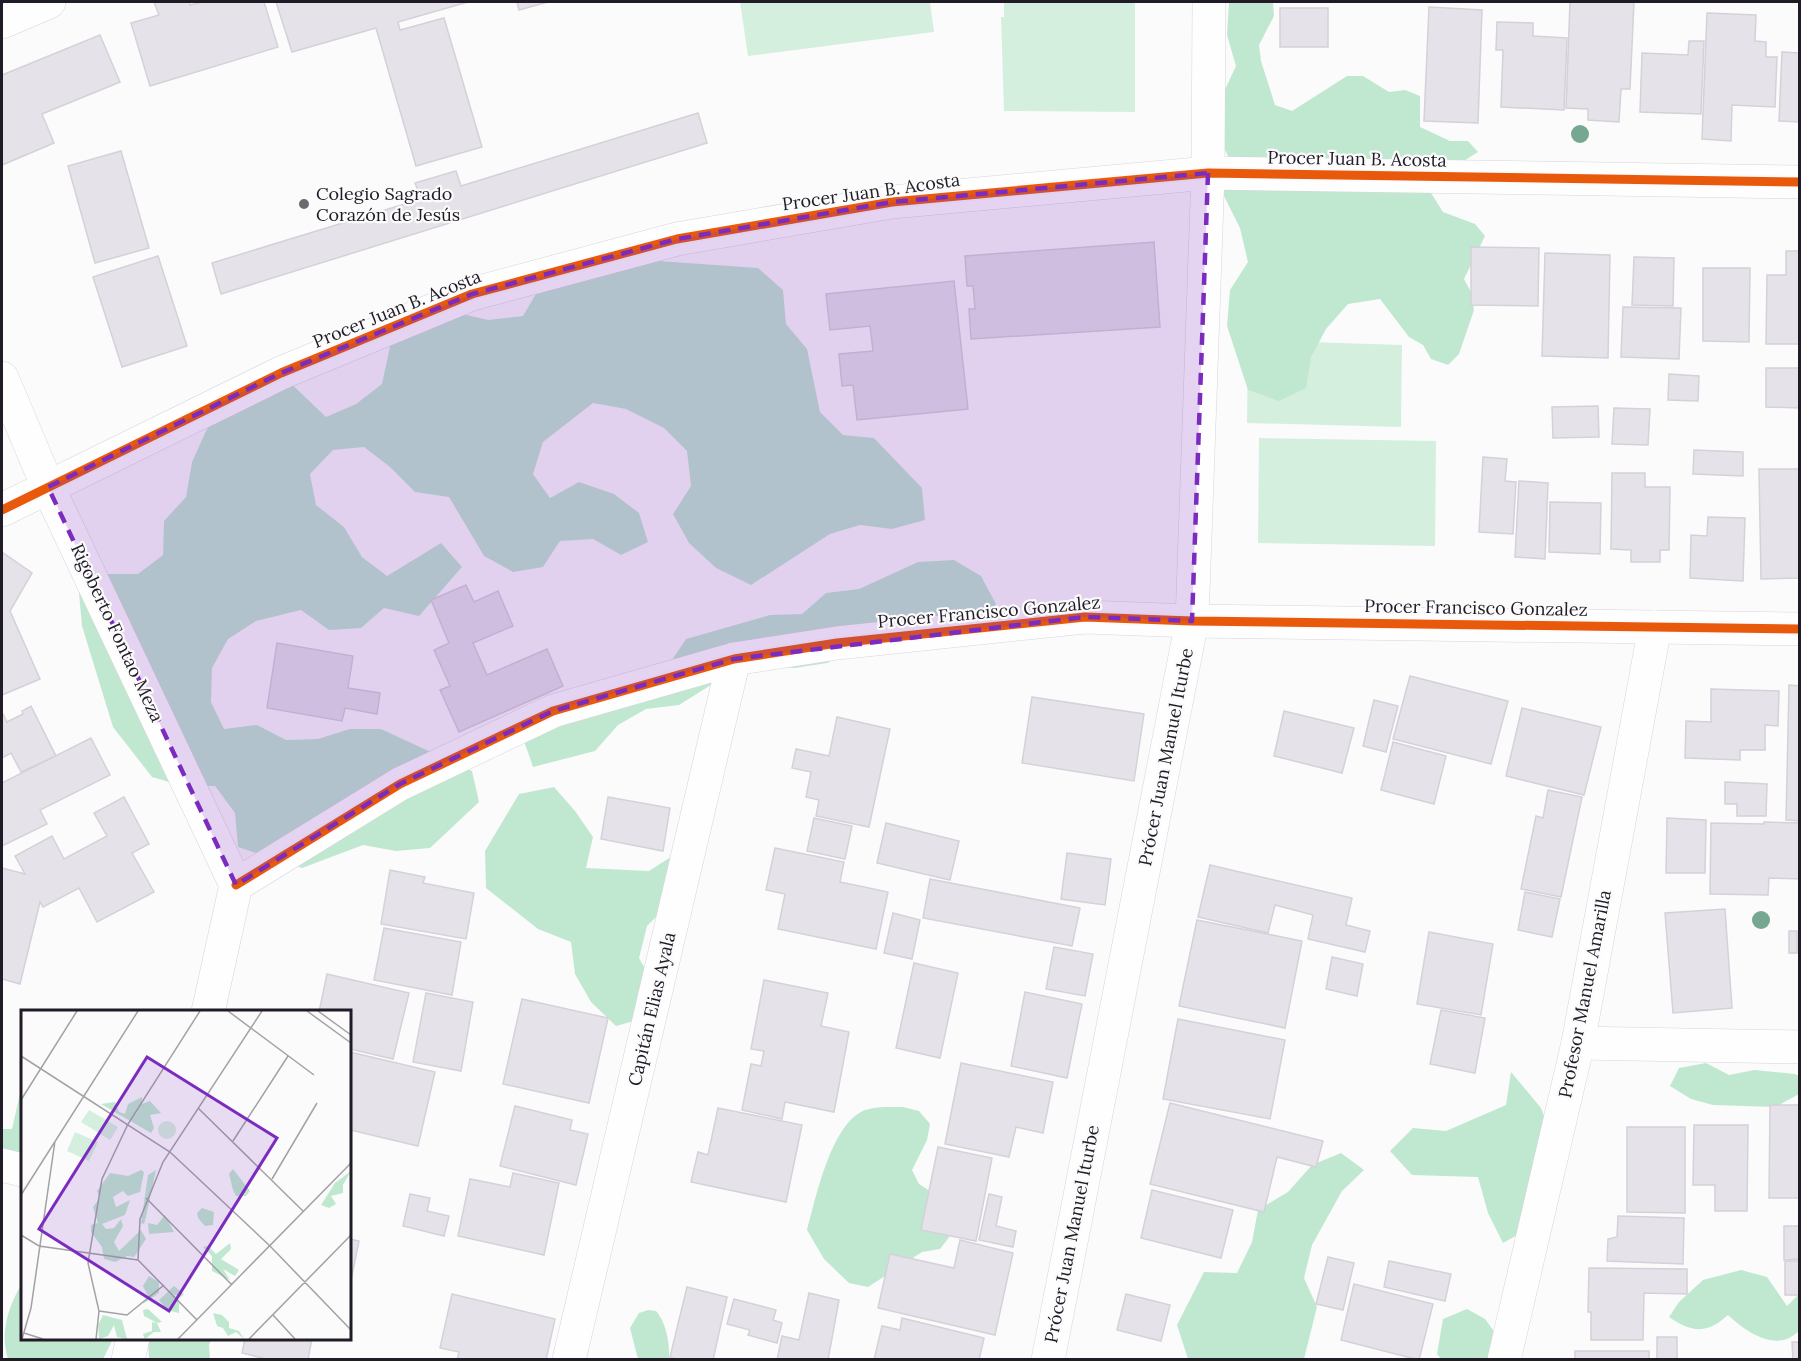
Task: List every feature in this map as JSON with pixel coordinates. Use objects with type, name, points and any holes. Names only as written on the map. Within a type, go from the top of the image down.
[{"type":"street","points":[[2,22],[49,2]]},
{"type":"street","name":"Prócer Juan Manuel Iturbe","points":[[1048,1359],[1192,621],[1208,173],[1209,2]]},
{"type":"street","name":"Procer Juan B. Acosta","points":[[2,510],[281,373],[472,294],[677,239],[892,202],[1208,173],[1800,182]]},
{"type":"street","name":"Rigoberto Fontao Meza","points":[[2,378],[48,487],[236,885]]},
{"type":"street","name":"Procer Francisco Gonzalez","points":[[236,885],[400,784],[553,711],[735,658],[837,643],[1085,617],[1192,621],[1800,629]]},
{"type":"street","name":"Profesor Manuel Amarilla","points":[[1504,1359],[1578,1043],[1655,627]]},
{"type":"street","name":"Capitán Elias Ayala","points":[[569,1359],[735,658]]},
{"type":"street","points":[[208,1010],[236,885]]},
{"type":"street","points":[[1578,1043],[1800,1047]]},
{"type":"street","points":[[2,1165],[21,1170]]},
{"type":"street","points":[[128,1359],[133,1340]]},
{"type":"highlighted area","points":[[1208,173],[1192,621],[1085,617],[734,659],[553,711],[400,784],[236,885],[48,487],[281,373],[472,294],[677,239],[892,202]]},
{"type":"green space","points":[[740,2],[930,2],[934,32],[748,56]]},
{"type":"green space","points":[[1004,2],[1135,2],[1135,112],[1004,111],[1001,17],[1004,17]]},
{"type":"green space","points":[[1229,2],[1273,2],[1274,16],[1259,45],[1261,61],[1275,105],[1292,111],[1347,76],[1363,76],[1389,92],[1405,90],[1420,96],[1420,127],[1450,141],[1468,141],[1478,152],[1426,185],[1443,212],[1475,224],[1485,236],[1464,279],[1472,294],[1474,310],[1459,354],[1448,365],[1431,359],[1423,345],[1409,337],[1380,299],[1348,304],[1326,329],[1311,357],[1306,388],[1279,401],[1248,390],[1227,326],[1230,290],[1248,262],[1240,228],[1223,194],[1230,161],[1216,129],[1222,96],[1236,66],[1227,35]]},
{"type":"green space","points":[[558,256],[587,269],[659,261],[758,268],[783,290],[786,324],[807,349],[820,412],[843,435],[874,438],[922,488],[925,520],[892,529],[860,525],[830,534],[751,585],[716,568],[689,543],[673,514],[691,486],[687,451],[664,428],[626,409],[593,403],[543,442],[533,474],[550,498],[579,482],[614,494],[639,513],[648,542],[621,555],[593,539],[560,541],[543,567],[513,572],[484,556],[449,497],[415,492],[390,467],[364,447],[333,450],[310,474],[316,505],[344,527],[362,557],[387,576],[441,543],[462,567],[419,616],[384,608],[361,628],[329,630],[301,610],[256,621],[228,639],[212,668],[211,702],[224,729],[257,725],[286,740],[318,739],[350,729],[381,729],[472,771],[479,802],[430,848],[396,851],[363,845],[302,868],[238,847],[235,813],[215,786],[183,786],[152,777],[113,727],[82,626],[79,593],[105,574],[138,574],[163,555],[164,521],[186,497],[192,462],[206,431],[224,403],[279,372],[326,417],[356,404],[382,384],[396,318],[454,312],[488,320],[523,316]]},
{"type":"green space","points":[[1248,340],[1402,345],[1401,427],[1247,423]]},
{"type":"green space","points":[[1259,438],[1436,441],[1435,546],[1258,543]]},
{"type":"green space","points":[[954,560],[981,576],[996,604],[977,629],[855,648],[827,663],[795,668],[761,665],[730,673],[679,705],[646,709],[618,725],[595,751],[533,767],[522,735],[668,666],[686,639],[770,615],[802,614],[826,593],[859,589],[918,562]]},
{"type":"green space","points":[[554,787],[593,837],[586,868],[649,871],[677,853],[697,876],[647,926],[639,958],[654,985],[648,1017],[616,1026],[591,1002],[575,974],[571,942],[538,929],[486,888],[485,851],[519,794]]},
{"type":"green space","points":[[1706,1063],[1729,1075],[1754,1070],[1795,1074],[1799,1076],[1799,1094],[1775,1107],[1713,1105],[1691,1099],[1670,1086],[1679,1068]]},
{"type":"green space","points":[[1511,1072],[1541,1108],[1552,1136],[1530,1228],[1503,1243],[1488,1213],[1478,1177],[1412,1175],[1390,1151],[1413,1128],[1446,1131],[1506,1105]]},
{"type":"green space","points":[[21,1089],[21,1171],[2,1164],[2,1129],[12,1129]]},
{"type":"green space","points":[[903,1107],[919,1111],[930,1124],[927,1140],[912,1170],[919,1184],[933,1193],[950,1220],[950,1236],[940,1249],[922,1252],[868,1287],[849,1283],[824,1259],[807,1230],[820,1181],[834,1145],[853,1118],[865,1110]]},
{"type":"green space","points":[[1341,1153],[1364,1170],[1342,1191],[1312,1245],[1304,1278],[1317,1307],[1304,1359],[1188,1359],[1177,1325],[1204,1272],[1237,1273],[1252,1242],[1258,1210],[1288,1192],[1312,1165]]},
{"type":"green space","points":[[1741,1270],[1767,1277],[1787,1306],[1799,1294],[1799,1331],[1779,1341],[1755,1335],[1728,1315],[1713,1326],[1699,1329],[1685,1326],[1669,1317],[1679,1302],[1703,1280]]},
{"type":"green space","points":[[21,1285],[21,1340],[112,1340],[103,1359],[8,1359],[5,1329],[13,1301]]},
{"type":"green space","points":[[1467,1309],[1485,1319],[1514,1359],[1441,1359],[1437,1354],[1443,1319]]},
{"type":"green space","points":[[648,1310],[656,1311],[665,1327],[669,1359],[638,1359],[630,1328],[639,1313]]},
{"type":"green space","points":[[148,1340],[211,1340],[210,1359],[149,1359]]},
{"type":"building","points":[[154,2],[189,2],[190,5],[203,2],[264,2],[278,47],[150,86],[131,23],[159,15]]},
{"type":"building","points":[[276,2],[468,2],[398,22],[400,30],[444,18],[482,147],[416,166],[376,28],[292,52]]},
{"type":"building","points":[[517,2],[548,2],[519,10]]},
{"type":"building","points":[[1570,2],[1634,2],[1630,89],[1621,89],[1619,122],[1588,120],[1588,109],[1566,108]]},
{"type":"building","points":[[1429,7],[1482,10],[1478,123],[1424,121]]},
{"type":"building","points":[[1280,8],[1328,8],[1328,47],[1280,47]]},
{"type":"building","points":[[1707,13],[1756,15],[1755,41],[1766,42],[1766,57],[1777,57],[1775,107],[1732,105],[1731,141],[1702,139]]},
{"type":"building","points":[[1497,22],[1533,23],[1533,36],[1567,38],[1564,110],[1501,107],[1503,50],[1496,50]]},
{"type":"building","points":[[100,35],[120,82],[42,114],[54,143],[2,165],[2,75]]},
{"type":"building","points":[[1689,41],[1704,41],[1701,114],[1640,112],[1642,53],[1688,55]]},
{"type":"building","points":[[1782,52],[1800,53],[1800,122],[1779,121]]},
{"type":"building","points":[[698,113],[707,143],[221,294],[212,263],[421,199],[415,183],[456,171],[461,186]]},
{"type":"building","points":[[121,151],[149,248],[95,263],[68,166]]},
{"type":"building","points":[[1154,242],[1160,327],[971,339],[969,309],[975,309],[973,286],[967,286],[965,256]]},
{"type":"building","points":[[1471,247],[1539,248],[1538,306],[1471,305]]},
{"type":"building","points":[[1786,251],[1800,251],[1800,344],[1766,344],[1767,275],[1786,275]]},
{"type":"building","points":[[1545,253],[1610,255],[1608,358],[1542,356]]},
{"type":"building","points":[[158,256],[187,346],[122,367],[93,277]]},
{"type":"building","points":[[1634,257],[1674,258],[1673,306],[1632,305]]},
{"type":"building","points":[[1703,268],[1750,268],[1749,342],[1703,341]]},
{"type":"building","points":[[954,281],[968,409],[857,420],[853,385],[842,386],[839,354],[873,351],[870,326],[830,330],[826,294]]},
{"type":"building","points":[[1623,307],[1681,308],[1679,359],[1621,357]]},
{"type":"building","points":[[1766,368],[1800,368],[1800,408],[1766,407]]},
{"type":"building","points":[[1669,374],[1699,376],[1698,401],[1668,400]]},
{"type":"building","points":[[1598,406],[1599,437],[1553,438],[1552,407]]},
{"type":"building","points":[[1614,408],[1650,409],[1648,445],[1612,444]]},
{"type":"building","points":[[1694,450],[1743,452],[1743,476],[1693,474]]},
{"type":"building","points":[[1483,457],[1507,459],[1505,481],[1516,482],[1513,534],[1479,532]]},
{"type":"building","points":[[1759,469],[1800,469],[1800,578],[1761,579]]},
{"type":"building","points":[[1612,473],[1645,473],[1645,487],[1670,487],[1669,550],[1660,550],[1660,562],[1631,562],[1631,550],[1611,549]]},
{"type":"building","points":[[1519,481],[1548,483],[1545,559],[1515,557]]},
{"type":"building","points":[[1550,502],[1601,503],[1600,554],[1549,552]]},
{"type":"building","points":[[1708,517],[1745,518],[1743,581],[1690,578],[1691,535],[1707,536]]},
{"type":"building","points":[[2,552],[32,573],[10,611],[40,679],[2,695]]},
{"type":"building","points":[[466,585],[474,602],[498,591],[513,626],[473,643],[487,675],[547,649],[563,686],[459,732],[440,690],[450,686],[434,650],[449,643],[431,600]]},
{"type":"building","points":[[277,643],[353,656],[348,688],[380,693],[377,714],[345,708],[342,721],[267,708]]},
{"type":"building","points":[[1410,676],[1508,701],[1491,764],[1393,739]]},
{"type":"building","points":[[1789,685],[1800,686],[1800,821],[1786,820]]},
{"type":"building","points":[[1711,689],[1779,691],[1778,726],[1765,725],[1765,750],[1740,750],[1740,760],[1685,758],[1686,721],[1711,722]]},
{"type":"building","points":[[1032,697],[1144,714],[1134,781],[1022,763]]},
{"type":"building","points":[[1374,700],[1398,706],[1386,752],[1363,746]]},
{"type":"building","points":[[31,706],[56,756],[21,772],[11,753],[2,758],[2,712],[7,722],[23,714],[22,711]]},
{"type":"building","points":[[1522,708],[1601,727],[1584,795],[1506,776]]},
{"type":"building","points":[[1284,711],[1354,728],[1342,773],[1274,756]]},
{"type":"building","points":[[837,717],[890,729],[869,827],[816,816],[819,800],[806,797],[811,772],[792,768],[796,749],[829,756]]},
{"type":"building","points":[[91,738],[110,775],[40,810],[47,824],[2,846],[2,783]]},
{"type":"building","points":[[1393,742],[1446,756],[1434,804],[1381,790]]},
{"type":"building","points":[[1725,782],[1767,784],[1766,816],[1737,816],[1737,804],[1725,804]]},
{"type":"building","points":[[1548,790],[1582,797],[1561,897],[1521,889],[1536,816],[1543,818]]},
{"type":"building","points":[[124,797],[149,844],[132,853],[154,892],[97,922],[79,888],[43,907],[40,902],[20,984],[2,979],[2,868],[25,874],[15,856],[52,836],[64,859],[107,836],[94,813]]},
{"type":"building","points":[[608,797],[670,808],[663,851],[601,839]]},
{"type":"building","points":[[814,818],[852,826],[845,859],[807,851]]},
{"type":"building","points":[[1667,818],[1706,820],[1705,873],[1666,873]]},
{"type":"building","points":[[1764,822],[1800,823],[1800,879],[1769,878],[1768,895],[1710,894],[1711,823],[1764,824]]},
{"type":"building","points":[[886,823],[959,841],[950,880],[877,863]]},
{"type":"building","points":[[775,848],[844,862],[840,882],[888,892],[876,949],[778,929],[785,894],[766,890]]},
{"type":"building","points":[[1067,853],[1111,859],[1105,905],[1061,899]]},
{"type":"building","points":[[1210,865],[1352,898],[1346,925],[1370,931],[1365,952],[1308,939],[1313,915],[1275,905],[1268,933],[1198,917]]},
{"type":"building","points":[[390,870],[425,877],[423,883],[474,893],[466,939],[381,924]]},
{"type":"building","points":[[930,879],[1080,908],[1072,946],[923,918]]},
{"type":"building","points":[[1525,892],[1560,899],[1552,937],[1518,930]]},
{"type":"building","points":[[1725,909],[1732,1008],[1673,1013],[1665,913]]},
{"type":"building","points":[[893,913],[920,920],[912,959],[884,953]]},
{"type":"building","points":[[1197,920],[1302,941],[1285,1028],[1179,1006]]},
{"type":"building","points":[[384,928],[461,942],[452,995],[374,980]]},
{"type":"building","points":[[1789,931],[1797,931],[1797,953],[1789,953]]},
{"type":"building","points":[[1429,932],[1493,944],[1481,1015],[1417,1004]]},
{"type":"building","points":[[1054,947],[1093,954],[1085,996],[1046,989]]},
{"type":"building","points":[[1332,957],[1363,964],[1357,996],[1326,989]]},
{"type":"building","points":[[914,963],[958,973],[940,1058],[896,1048]]},
{"type":"building","points":[[327,974],[409,993],[393,1059],[351,1049],[351,1010],[319,1010]]},
{"type":"building","points":[[764,980],[828,993],[821,1026],[849,1032],[834,1112],[785,1102],[782,1119],[742,1110],[751,1064],[761,1066],[764,1051],[751,1049]]},
{"type":"building","points":[[1025,992],[1082,1004],[1067,1078],[1011,1066]]},
{"type":"building","points":[[426,993],[473,1002],[461,1071],[413,1062]]},
{"type":"building","points":[[522,999],[608,1018],[589,1103],[503,1084]]},
{"type":"building","points":[[1441,1010],[1485,1018],[1475,1073],[1430,1064]]},
{"type":"building","points":[[1178,1019],[1285,1040],[1270,1119],[1163,1099]]},
{"type":"building","points":[[351,1052],[435,1072],[418,1146],[351,1130]]},
{"type":"building","points":[[961,1063],[1053,1082],[1043,1133],[1016,1127],[1009,1157],[945,1144]]},
{"type":"building","points":[[1170,1103],[1323,1141],[1316,1167],[1277,1157],[1264,1212],[1150,1184]]},
{"type":"building","points":[[1770,1105],[1800,1105],[1800,1198],[1769,1198]]},
{"type":"building","points":[[515,1106],[572,1120],[570,1130],[588,1134],[576,1185],[500,1166]]},
{"type":"building","points":[[718,1108],[802,1125],[786,1202],[691,1182],[698,1152],[708,1155]]},
{"type":"building","points":[[1694,1125],[1748,1125],[1747,1211],[1715,1211],[1715,1185],[1693,1185]]},
{"type":"building","points":[[1627,1127],[1685,1127],[1685,1213],[1627,1212]]},
{"type":"building","points":[[938,1147],[992,1158],[976,1241],[921,1230]]},
{"type":"building","points":[[513,1173],[559,1183],[544,1255],[458,1236],[470,1179],[510,1187]]},
{"type":"building","points":[[1152,1190],[1233,1210],[1221,1258],[1141,1238]]},
{"type":"building","points":[[410,1194],[430,1198],[427,1211],[449,1216],[444,1236],[403,1226]]},
{"type":"building","points":[[989,1194],[1002,1197],[996,1226],[1016,1231],[1013,1247],[979,1240]]},
{"type":"building","points":[[1618,1216],[1684,1218],[1683,1264],[1607,1261],[1608,1239],[1617,1237]]},
{"type":"building","points":[[1784,1226],[1800,1226],[1800,1259],[1784,1260]]},
{"type":"building","points":[[351,1239],[359,1241],[351,1280]]},
{"type":"building","points":[[960,1240],[1013,1253],[995,1335],[878,1308],[890,1254],[954,1268]]},
{"type":"building","points":[[1328,1257],[1354,1263],[1343,1310],[1316,1304]]},
{"type":"building","points":[[1389,1261],[1451,1274],[1445,1301],[1384,1287]]},
{"type":"building","points":[[1785,1261],[1800,1261],[1800,1295],[1785,1295]]},
{"type":"building","points":[[1589,1268],[1687,1269],[1687,1294],[1644,1293],[1643,1340],[1591,1340],[1591,1312],[1588,1312]]},
{"type":"building","points":[[1354,1284],[1433,1304],[1419,1360],[1341,1340]]},
{"type":"building","points":[[687,1287],[727,1297],[713,1360],[678,1360],[670,1357]]},
{"type":"building","points":[[809,1293],[839,1300],[828,1360],[777,1360],[782,1336],[799,1340]]},
{"type":"building","points":[[452,1294],[555,1319],[546,1360],[457,1360],[459,1352],[440,1348]]},
{"type":"building","points":[[1126,1294],[1170,1305],[1161,1341],[1117,1330]]},
{"type":"building","points":[[734,1299],[776,1310],[773,1320],[782,1323],[777,1343],[748,1335],[750,1330],[727,1324]]},
{"type":"building","points":[[902,1318],[984,1338],[979,1360],[874,1360],[882,1326],[900,1330]]},
{"type":"building","points":[[1657,1337],[1677,1337],[1677,1360],[1657,1360]]},
{"type":"building","points":[[245,1340],[312,1340],[308,1360],[271,1360],[242,1353]]},
{"type":"building","points":[[1792,1342],[1800,1342],[1800,1360],[1793,1360]]},
{"type":"building","points":[[1575,1351],[1649,1351],[1649,1360],[1575,1360]]},
{"type":"cycle path","points":[[2,510],[281,373],[472,294],[677,239],[892,202],[1208,173],[1800,182]]},
{"type":"cycle path","points":[[236,885],[400,784],[553,711],[734,659],[837,643],[1085,617],[1192,621],[1800,629]]},
{"type":"place","name":"Colegio Sagrado Corazón de Jesús","points":[[304,204]]}]
